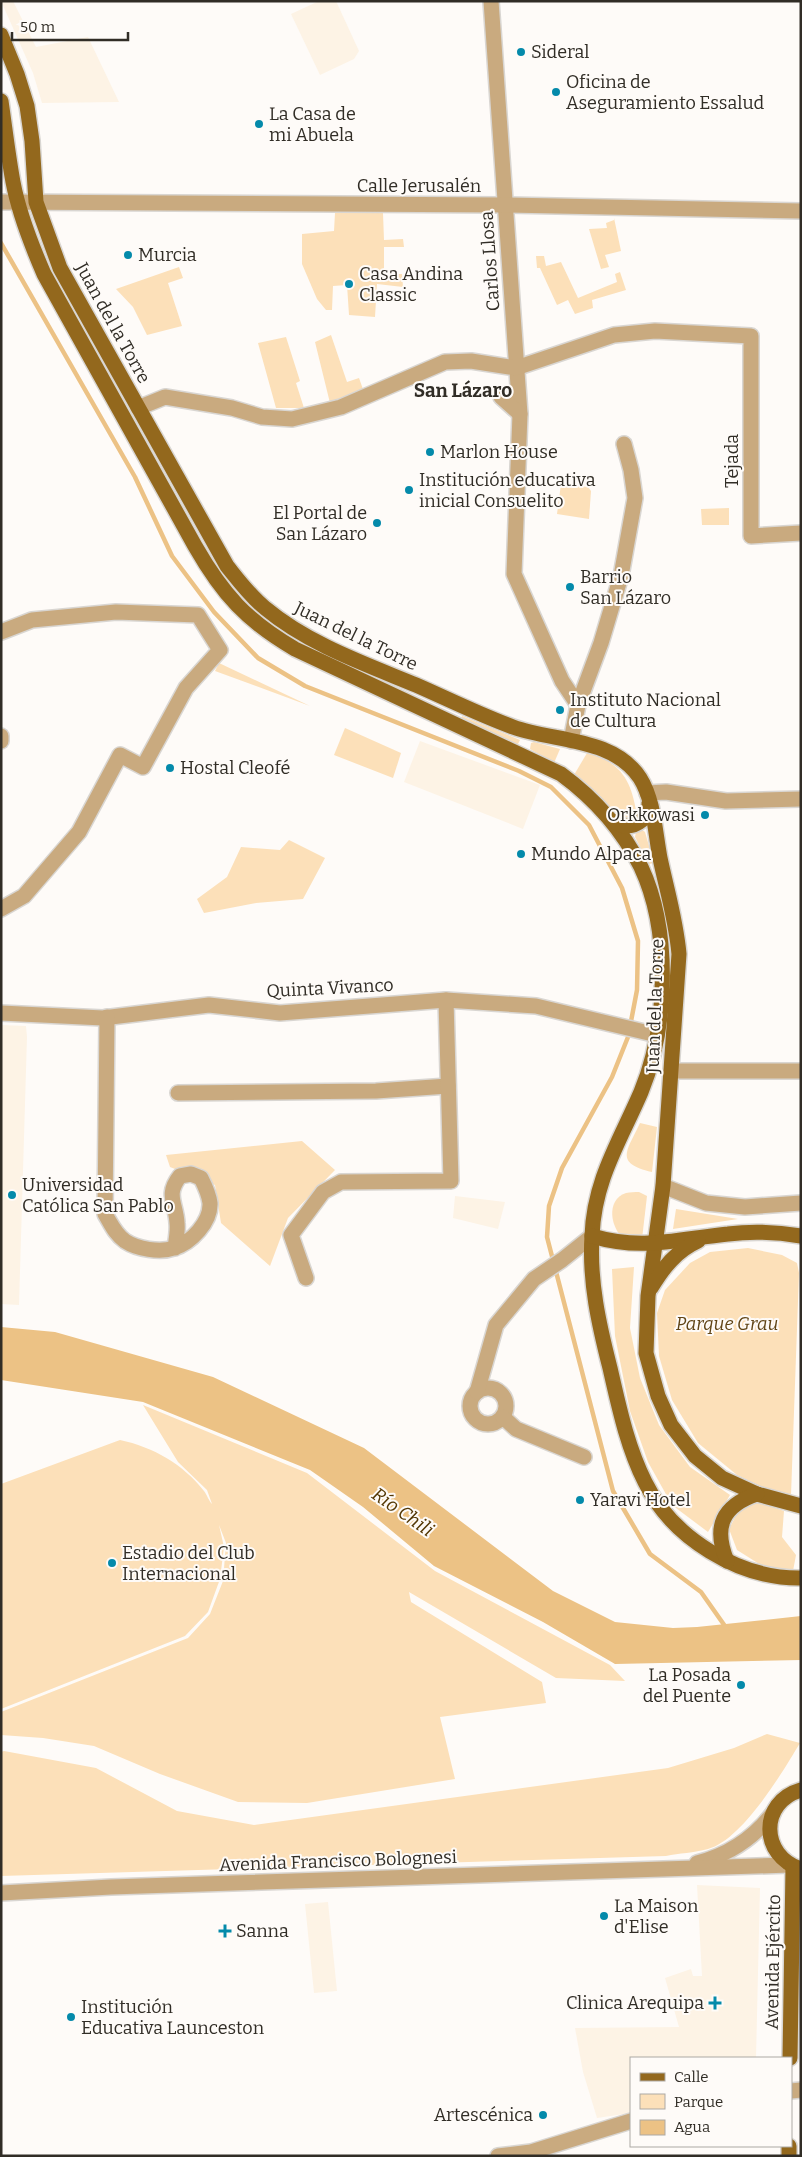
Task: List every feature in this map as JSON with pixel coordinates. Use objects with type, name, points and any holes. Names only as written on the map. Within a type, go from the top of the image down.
[{"type":"main road","name":"Juan del la Torre","points":[[1,36],[17,74],[27,106],[32,141],[36,202],[60,268],[227,566],[245,589],[264,608],[284,623],[364,663],[514,727],[610,753],[628,763],[640,778],[647,793],[676,922],[679,954],[663,1186],[648,1296],[646,1353],[658,1396],[671,1425],[695,1456],[722,1478],[757,1494],[801,1506]]},
{"type":"main road","name":"Juan del la Torre","points":[[1,101],[18,202],[30,240],[44,274],[210,574],[229,598],[251,619],[295,649],[524,755],[567,778],[598,804],[628,844],[642,868],[658,924],[662,975],[652,1033],[651,1064],[641,1092],[607,1164],[598,1194],[592,1236],[596,1306],[622,1421],[632,1454],[646,1485],[667,1515],[695,1541],[727,1561],[752,1571],[786,1578],[801,1578]]},
{"type":"main road","points":[[524,755],[524,742],[532,732]]},
{"type":"main road","points":[[612,821],[623,826],[635,825],[645,818],[650,808],[647,793]]},
{"type":"main road","points":[[628,844],[631,832],[637,828],[643,826],[656,833]]},
{"type":"main road","points":[[662,975],[678,976]]},
{"type":"main road","points":[[592,1236],[623,1243],[655,1244],[710,1236],[755,1233],[801,1236]]},
{"type":"main road","points":[[648,1296],[665,1266],[684,1247],[710,1236]]},
{"type":"main road","points":[[727,1561],[720,1545],[720,1527],[727,1511],[740,1500],[757,1494]]},
{"type":"main road","points":[[794,1867],[777,1853],[770,1838],[770,1830],[773,1813],[785,1798],[801,1790]]},
{"type":"main road","name":"Avenida Ejército","points":[[790,2057],[794,1867]]},
{"type":"street","name":"Carlos Llosa","points":[[491,1],[520,414],[514,574],[562,681],[578,705]]},
{"type":"street","name":"Calle Jerusalén","points":[[1,202],[504,205],[801,211]]},
{"type":"street","name":"Tejada","points":[[516,368],[614,335],[655,331],[751,336],[751,536],[801,533]]},
{"type":"street","points":[[138,408],[165,397],[232,408],[262,417],[292,419],[341,407],[445,362],[471,361],[516,368]]},
{"type":"street","points":[[501,397],[520,414]]},
{"type":"street","points":[[571,741],[578,705],[602,642],[625,556],[635,498],[631,470],[624,444]]},
{"type":"street","points":[[1,632],[32,620],[116,612],[198,615],[220,650],[186,688],[144,767],[120,755],[79,832],[24,896],[1,909]]},
{"type":"street","points":[[1,736],[1,741]]},
{"type":"street","points":[[647,793],[666,792],[726,801],[801,799]]},
{"type":"street","points":[[306,1278],[291,1235],[323,1192],[341,1182],[451,1181],[446,1000]]},
{"type":"street","name":"Quinta Vivanco","points":[[1,1013],[107,1017],[209,1005],[280,1013],[446,1000],[536,1006],[652,1033]]},
{"type":"street","points":[[107,1017],[105,1214],[114,1231],[126,1242],[141,1247],[164,1250],[175,1248]]},
{"type":"street","points":[[672,1071],[801,1071]]},
{"type":"street","points":[[178,1093],[376,1091],[448,1086]]},
{"type":"street","points":[[663,1186],[706,1203],[745,1207],[801,1203]]},
{"type":"street","points":[[477,1392],[496,1325],[534,1279],[592,1236]]},
{"type":"street","points":[[482,1389],[494,1389],[503,1396],[506,1406],[498,1422],[486,1425],[475,1419],[470,1408],[473,1396],[477,1392],[482,1389]]},
{"type":"street","points":[[502,1417],[516,1429],[584,1456]]},
{"type":"street","name":"Avenida Francisco Bolognesi","points":[[676,1868],[710,1860],[732,1850],[753,1835],[773,1813]]},
{"type":"street","name":"Avenida Francisco Bolognesi","points":[[1,1893],[111,1887],[676,1868],[794,1867]]},
{"type":"street","points":[[498,2156],[531,2152],[630,2121]]},
{"type":"shaded area","points":[[1,1],[13,1],[36,47],[88,37],[119,102],[42,103],[33,73]]},
{"type":"shaded area","points":[[319,1],[336,1],[359,51],[354,59],[320,75],[291,14]]},
{"type":"shaded area","points":[[420,741],[540,785],[523,829],[404,782]]},
{"type":"shaded area","name":"Universidad Católica San Pablo","points":[[1,1025],[26,1026],[27,1037],[19,1305],[1,1304]]},
{"type":"shaded area","points":[[455,1196],[505,1202],[498,1229],[453,1218]]},
{"type":"shaded area","name":"Clinica Arequipa","points":[[697,1885],[760,1888],[756,2057],[630,2057],[630,2113],[597,2118],[583,2072],[575,2028],[679,2027],[665,1978],[691,1969],[693,1976],[702,1976]]},
{"type":"shaded area","points":[[328,1902],[337,1991],[314,1993],[305,1904]]},
{"type":"green space","points":[[335,213],[383,213],[384,240],[403,239],[404,247],[384,247],[384,274],[402,274],[403,287],[377,284],[375,317],[349,315],[347,285],[333,286],[332,310],[326,310],[317,299],[302,264],[302,234],[334,231]]},
{"type":"green space","points":[[614,218],[621,251],[605,255],[609,267],[601,269],[589,229],[607,228],[606,223],[614,220]]},
{"type":"green space","points":[[536,256],[544,256],[546,266],[561,262],[578,298],[617,282],[615,274],[620,272],[626,290],[592,300],[593,308],[575,314],[568,300],[557,305],[540,268],[537,268]]},
{"type":"green space","points":[[179,267],[183,278],[168,283],[182,326],[147,335],[133,307],[116,289]]},
{"type":"green space","points":[[331,335],[347,382],[359,378],[364,392],[330,403],[315,342]]},
{"type":"green space","points":[[286,337],[300,381],[296,383],[304,408],[276,408],[258,343]]},
{"type":"green space","points":[[561,484],[588,487],[591,491],[589,519],[557,514]]},
{"type":"green space","points":[[729,508],[729,525],[702,525],[701,509]]},
{"type":"green space","points":[[219,663],[310,706],[215,671]]},
{"type":"green space","points":[[462,716],[520,740],[517,746],[461,719]]},
{"type":"green space","points":[[345,728],[401,753],[393,778],[334,755]]},
{"type":"green space","points":[[534,742],[560,749],[554,763],[530,749],[531,743]]},
{"type":"green space","points":[[587,753],[609,762],[623,775],[632,794],[637,817],[626,822],[574,775]]},
{"type":"green space","points":[[641,829],[645,832],[654,863],[649,864],[635,837],[636,832]]},
{"type":"green space","points":[[289,840],[325,858],[303,899],[256,903],[204,913],[197,899],[227,877],[241,847],[280,850]]},
{"type":"green space","points":[[640,1123],[657,1127],[652,1172],[632,1164],[628,1160],[628,1148]]},
{"type":"green space","points":[[302,1141],[335,1170],[288,1218],[270,1266],[221,1223],[215,1185],[170,1167],[166,1155]]},
{"type":"green space","points":[[639,1192],[647,1196],[642,1239],[624,1239],[613,1222],[613,1208],[619,1197],[626,1193]]},
{"type":"green space","points":[[676,1209],[738,1219],[673,1229]]},
{"type":"green space","name":"Parque Grau","points":[[748,1248],[782,1255],[797,1263],[799,1273],[791,1495],[769,1490],[737,1475],[698,1443],[672,1400],[659,1356],[657,1313],[665,1290],[690,1263],[710,1252]]},
{"type":"green space","points":[[634,1267],[630,1328],[640,1378],[659,1425],[690,1467],[730,1495],[708,1532],[672,1505],[648,1462],[630,1411],[615,1336],[612,1269]]},
{"type":"green space","points":[[143,1405],[307,1473],[435,1571],[610,1665],[625,1681],[556,1678],[409,1592],[411,1602],[542,1682],[546,1703],[440,1717],[455,1779],[307,1803],[238,1802],[160,1774],[94,1746],[43,1738],[1,1735],[1,1712],[188,1638],[210,1614],[223,1581],[226,1543],[219,1525],[224,1547],[220,1579],[208,1612],[185,1636],[1,1709],[1,1484],[120,1440],[144,1447],[167,1458],[196,1481],[212,1504],[207,1490],[178,1462]]},
{"type":"green space","points":[[755,1501],[784,1511],[782,1537],[796,1555],[793,1571],[764,1567],[737,1550],[729,1529],[741,1506]]},
{"type":"green space","points":[[767,1734],[800,1743],[772,1787],[747,1819],[721,1843],[708,1849],[666,1856],[1,1876],[1,1752],[4,1751],[96,1768],[177,1811],[254,1825],[668,1768],[734,1748]]},
{"type":"water","name":"Río Chili","points":[[1,1327],[55,1332],[213,1377],[364,1448],[553,1591],[615,1622],[673,1628],[801,1616],[801,1660],[615,1664],[543,1622],[434,1566],[363,1507],[310,1470],[143,1402],[1,1380]]},
{"type":"waterway","points":[[1,243],[135,477],[172,556],[214,612],[258,658],[305,686],[519,771],[551,787],[589,825],[622,888],[638,941],[637,990],[628,1037],[612,1077],[562,1168],[549,1206],[547,1237],[613,1491],[650,1554],[701,1592],[727,1629]]},
{"type":"place","name":"Sideral","points":[[521,52]]},
{"type":"place","name":"Oficina de Aseguramiento Essalud","points":[[556,92]]},
{"type":"place","name":"La Casa de mi Abuela","points":[[259,124]]},
{"type":"place","name":"Murcia","points":[[128,255]]},
{"type":"place","name":"Casa Andina Classic","points":[[349,284]]},
{"type":"place","name":"Marlon House","points":[[430,452]]},
{"type":"place","name":"Institución educativa inicial Consuelito","points":[[409,490]]},
{"type":"place","name":"El Portal de San Lázaro","points":[[377,523]]},
{"type":"place","name":"Barrio San Lázaro","points":[[570,587]]},
{"type":"place","name":"Instituto Nacional de Cultura","points":[[560,710]]},
{"type":"place","name":"Hostal Cleofé","points":[[170,768]]},
{"type":"place","name":"Orkkowasi","points":[[705,815]]},
{"type":"place","name":"Mundo Alpaca","points":[[521,854]]},
{"type":"place","name":"Universidad Católica San Pablo","points":[[12,1195]]},
{"type":"place","name":"Yaravi Hotel","points":[[580,1500]]},
{"type":"place","name":"Estadio del Club Internacional","points":[[112,1563]]},
{"type":"place","name":"La Posada del Puente","points":[[741,1685]]},
{"type":"place","name":"La Maison d'Elise","points":[[604,1916]]},
{"type":"place","name":"Sanna","points":[[225,1931]]},
{"type":"place","name":"Clinica Arequipa","points":[[715,2003]]},
{"type":"place","name":"Institución Educativa Launceston","points":[[71,2017]]},
{"type":"place","name":"Artescénica","points":[[543,2115]]},
{"type":"district","name":"San Lázaro","points":[[463,390]]}]
